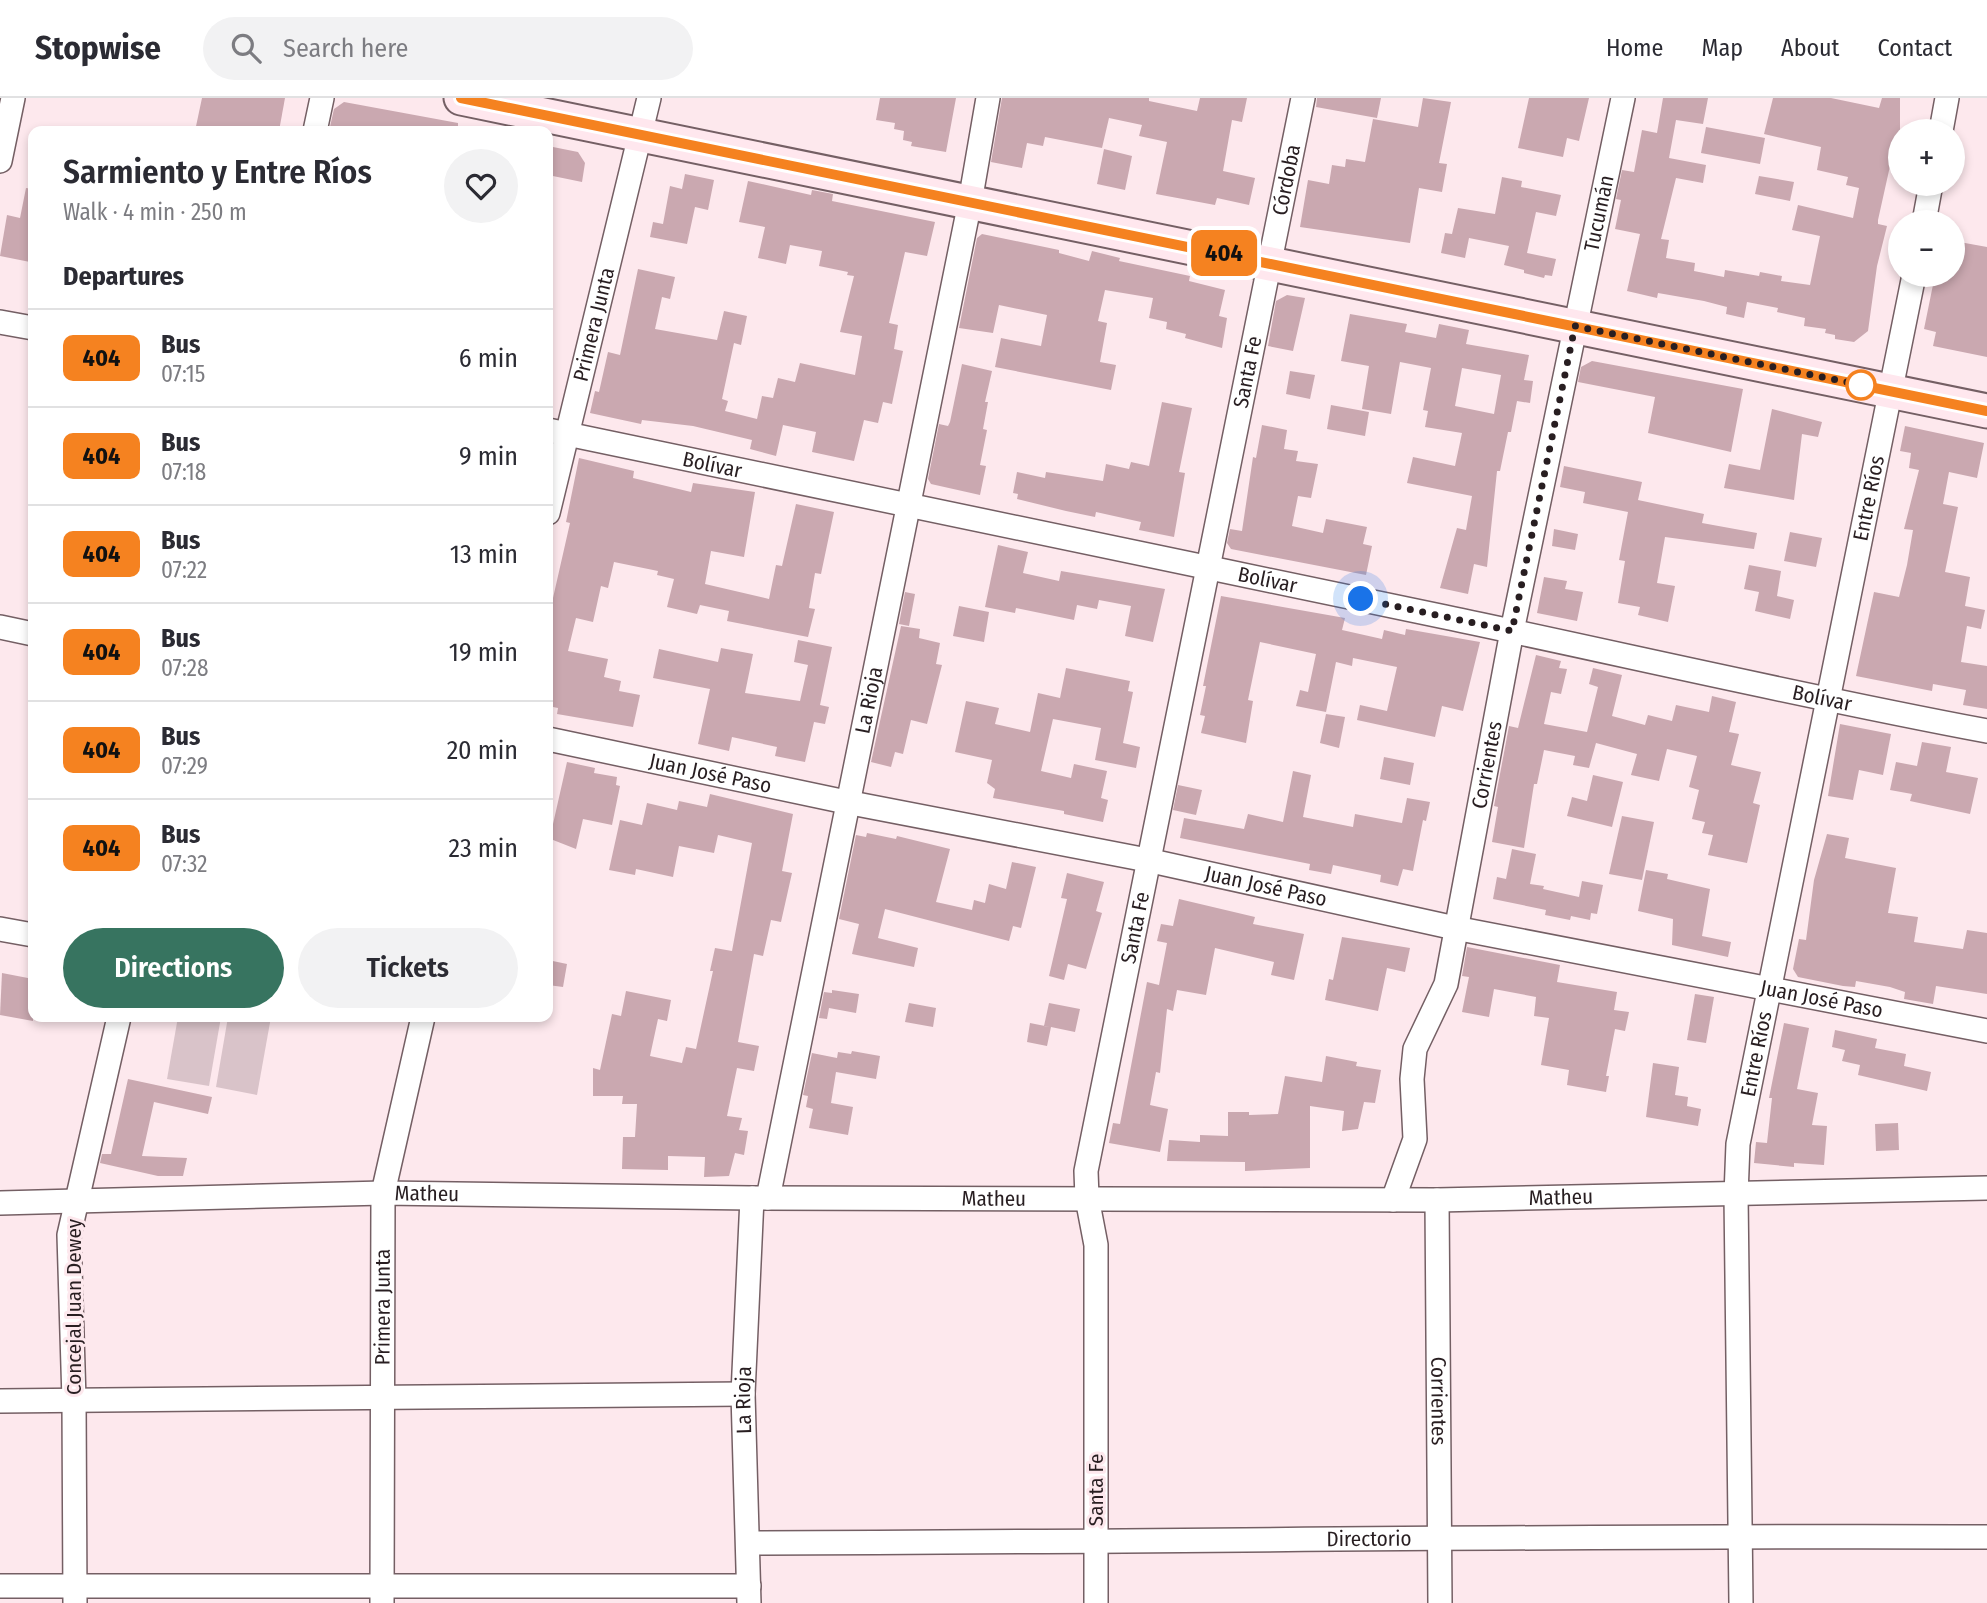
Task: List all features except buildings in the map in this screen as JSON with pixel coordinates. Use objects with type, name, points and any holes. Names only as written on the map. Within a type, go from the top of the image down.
[{"type":"main road","points":[[461,98],[1987,411]]},
{"type":"street","points":[[0,161],[13,98]]},
{"type":"street","points":[[316,126],[322,98]]},
{"type":"street","name":"Primera Junta","points":[[553,468],[557,432],[649,98]]},
{"type":"street","name":"La Rioja","points":[[749,1594],[743,1394],[760,1198],[908,508],[970,202],[988,98]]},
{"type":"street","name":"Córdoba","points":[[1268,262],[1303,98]]},
{"type":"street","name":"Tucumán","points":[[1575,326],[1623,98]]},
{"type":"street","points":[[1943,119],[1947,98]]},
{"type":"street","name":"Santa Fe","points":[[1096,1603],[1096,1245],[1087,1198],[1086,1171],[1147,860],[1210,568],[1268,262]]},
{"type":"street","name":"Entre Ríos","points":[[1741,1603],[1736,1195],[1738,1144],[1912,287]]},
{"type":"street","points":[[0,322],[28,327]]},
{"type":"street","name":"Corrientes","points":[[1393,1200],[1415,1139],[1412,1079],[1415,1049],[1446,984],[1512,631],[1575,326]]},
{"type":"street","name":"Bolívar","points":[[557,432],[908,508],[1512,631],[1829,701],[1987,731]]},
{"type":"street","points":[[0,627],[28,633]]},
{"type":"street","name":"Juan José Paso","points":[[553,740],[846,802],[1147,860],[1455,928],[1769,986],[1987,1031]]},
{"type":"street","points":[[0,929],[28,934]]},
{"type":"street","name":"Concejal Juan Dewey","points":[[75,1594],[74,1400],[69,1235],[118,1022]]},
{"type":"street","name":"Primera Junta","points":[[382,1594],[383,1193],[422,1022]]},
{"type":"street","name":"Matheu","points":[[0,1203],[383,1193],[760,1198],[1437,1200],[1987,1188]]},
{"type":"street","name":"Corrientes","points":[[1437,1200],[1440,1603]]},
{"type":"street","points":[[0,1401],[382,1395],[743,1394]]},
{"type":"street","name":"Directorio","points":[[749,1543],[1096,1542],[1440,1536],[1987,1537]]},
{"type":"street","points":[[0,1586],[75,1594],[749,1594]]},
{"type":"shaded area","points":[[177,1022],[220,1022],[209,1086],[167,1079]]},
{"type":"shaded area","points":[[227,1022],[270,1022],[257,1095],[216,1087]]},
{"type":"bus line","name":"404","points":[[461,98],[1987,411]]},
{"type":"route","points":[[1361,599],[1512,631],[1575,326],[1861,385]]}]
